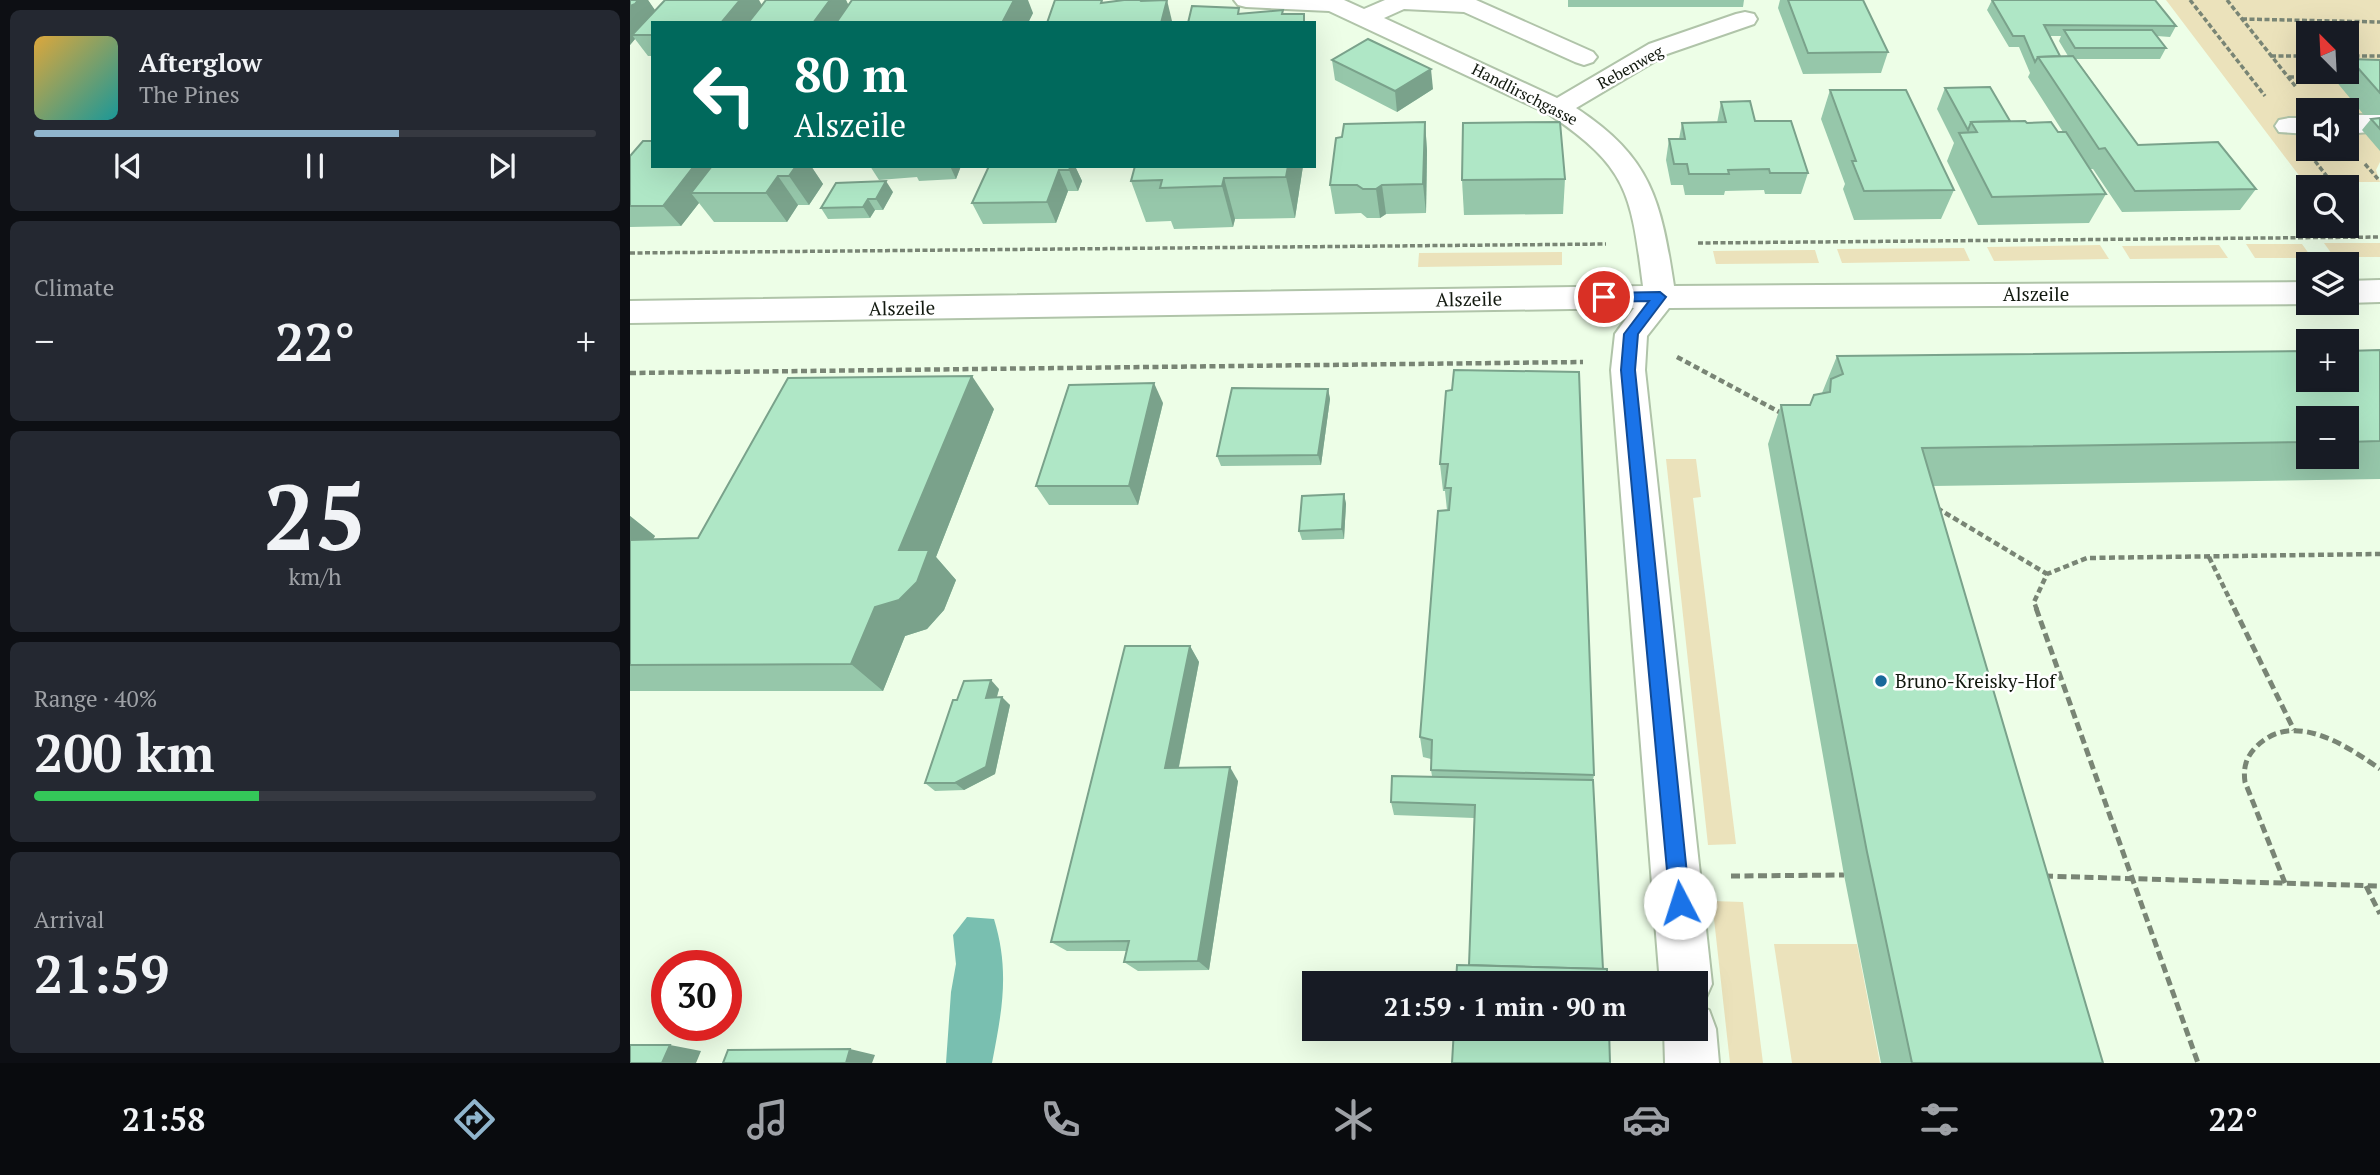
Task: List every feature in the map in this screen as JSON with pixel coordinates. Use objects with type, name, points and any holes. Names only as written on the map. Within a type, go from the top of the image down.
[{"type":"street","points":[[1246,0],[1330,2]]},
{"type":"street","name":"Handlirschgasse","points":[[1330,2],[1558,108],[1593,129],[1628,167],[1643,198],[1660,297]]},
{"type":"street","points":[[1365,18],[1401,2],[1468,5],[1584,57]]},
{"type":"street","name":"Rebenweg","points":[[1558,108],[1658,50],[1745,19]]},
{"type":"street","points":[[2359,123],[2380,123]]},
{"type":"street","points":[[2359,292],[2380,291]]},
{"type":"street","name":"Alszeile","points":[[630,312],[1660,297],[2296,293]]},
{"type":"street","points":[[1660,297],[1631,334],[1628,370],[1685,971]]},
{"type":"street","points":[[1690,1041],[1692,1063]]},
{"type":"path","points":[[2190,0],[2296,123]]},
{"type":"path","points":[[2227,0],[2301,93]]},
{"type":"path","points":[[2242,19],[2380,22]]},
{"type":"path","points":[[2270,56],[2296,56]]},
{"type":"path","points":[[2359,56],[2380,56]]},
{"type":"path","points":[[2288,77],[2296,77]]},
{"type":"path","points":[[630,253],[2380,237]]},
{"type":"path","points":[[1631,334],[1790,417]]},
{"type":"path","points":[[630,373],[1584,362]]},
{"type":"path","points":[[1934,506],[2047,574]]},
{"type":"path","points":[[2198,1063],[2034,602],[2047,574],[2087,558],[2380,554]]},
{"type":"path","points":[[2209,557],[2294,730]]},
{"type":"path","points":[[2285,883],[2244,771],[2250,752],[2268,735],[2294,730],[2327,737],[2361,755],[2380,769]]},
{"type":"path","points":[[1678,876],[1844,875]]},
{"type":"path","points":[[2031,876],[2380,886]]},
{"type":"path","points":[[2366,886],[2380,914]]},
{"type":"shaded area","points":[[2166,0],[2380,0],[2380,162],[2376,170],[2380,182],[2359,182],[2359,175],[2299,175]]},
{"type":"shaded area","points":[[2324,243],[2380,243],[2380,257],[2359,257],[2359,252],[2330,252]]},
{"type":"shaded area","points":[[2246,244],[2302,244],[2308,252],[2296,252],[2296,258],[2255,258]]},
{"type":"shaded area","points":[[2100,245],[2109,259],[1994,261],[1987,247]]},
{"type":"shaded area","points":[[2219,245],[2228,258],[2130,259],[2122,246]]},
{"type":"shaded area","points":[[1964,248],[1970,261],[1842,263],[1837,249]]},
{"type":"shaded area","points":[[1815,250],[1819,263],[1716,264],[1713,251]]},
{"type":"shaded area","points":[[1562,252],[1562,265],[1418,267],[1419,253]]},
{"type":"shaded area","points":[[1666,459],[1696,459],[1701,497],[1693,498],[1736,844],[1708,845]]},
{"type":"shaded area","points":[[1712,901],[1743,902],[1763,1063],[1730,1063]]},
{"type":"shaded area","points":[[1774,944],[1857,944],[1880,1063],[1792,1063]]},
{"type":"water","points":[[967,917],[994,919],[999,938],[1003,991],[992,1063],[946,1063],[951,992],[956,964],[953,935]]},
{"type":"building","points":[[630,0],[638,0],[630,6]]},
{"type":"building","points":[[665,0],[740,0],[723,21],[651,21],[651,35],[632,35]]},
{"type":"building","points":[[766,0],[830,0],[814,21],[750,21]]},
{"type":"building","points":[[852,0],[1014,0],[1003,21],[837,21]]},
{"type":"building","points":[[1055,0],[1102,0],[1101,3],[1167,0],[1162,21],[1048,21]]},
{"type":"building","points":[[1788,0],[1863,0],[1888,52],[1808,53]]},
{"type":"building","points":[[1992,0],[2155,0],[2176,26],[2044,25],[2060,56],[2038,57],[2035,62],[2024,36],[2013,36]]},
{"type":"building","points":[[1192,6],[1239,8],[1238,14],[1283,10],[1282,14],[1304,14],[1304,21],[1188,21]]},
{"type":"building","points":[[2064,30],[2152,30],[2166,48],[2075,48]]},
{"type":"building","points":[[1368,39],[1431,69],[1395,91],[1332,60]]},
{"type":"building","points":[[2073,56],[2138,145],[2218,142],[2256,189],[2135,191],[2105,148],[2099,149],[2038,57]]},
{"type":"building","points":[[2359,59],[2380,60],[2380,93],[2359,69]]},
{"type":"building","points":[[1990,87],[2010,121],[1971,122],[1968,130],[1945,88]]},
{"type":"building","points":[[1830,90],[1906,90],[1954,190],[1864,191]]},
{"type":"building","points":[[1750,101],[1755,121],[1791,121],[1808,173],[1770,173],[1769,169],[1728,170],[1729,174],[1689,174],[1687,164],[1674,164],[1669,139],[1685,139],[1682,123],[1726,122],[1721,102]]},
{"type":"building","points":[[2380,118],[2380,129],[2371,119]]},
{"type":"building","points":[[1425,122],[1423,184],[1382,185],[1376,189],[1363,189],[1357,185],[1330,185],[1336,138],[1342,137],[1344,124]]},
{"type":"building","points":[[1560,122],[1565,179],[1462,180],[1463,123]]},
{"type":"building","points":[[1971,122],[2051,122],[2058,132],[2066,132],[2106,194],[1992,197],[1959,133],[1977,132]]},
{"type":"building","points":[[643,141],[651,141],[651,168],[692,168],[663,206],[630,206],[630,156]]},
{"type":"building","points":[[710,168],[795,168],[789,176],[778,176],[766,193],[691,193]]},
{"type":"building","points":[[988,168],[1070,168],[1059,170],[1047,202],[972,203]]},
{"type":"building","points":[[1134,168],[1288,168],[1286,177],[1224,178],[1222,186],[1160,188],[1162,180],[1131,181]]},
{"type":"building","points":[[886,181],[876,199],[868,199],[863,207],[821,208],[836,183]]},
{"type":"building","name":"Bruno-Kreisky-Hof","points":[[2380,350],[2380,441],[2359,442],[2359,406],[2296,406],[2296,442],[1922,448],[2103,1063],[1912,1063],[1867,852],[1781,405],[1810,405],[1814,395],[1830,392],[1831,379],[1843,374],[1837,356],[2296,351],[2296,392],[2359,392],[2359,351]]},
{"type":"building","points":[[1454,370],[1579,372],[1594,775],[1431,770],[1432,740],[1420,737],[1438,511],[1449,510],[1451,488],[1445,488],[1448,464],[1440,464],[1446,391],[1452,390]]},
{"type":"building","points":[[972,376],[899,550],[929,550],[917,582],[899,600],[875,607],[851,664],[630,665],[630,540],[698,538],[788,378]]},
{"type":"building","points":[[1154,383],[1129,486],[1036,486],[1069,385]]},
{"type":"building","points":[[1232,388],[1328,389],[1318,455],[1217,456]]},
{"type":"building","points":[[1344,494],[1342,529],[1299,531],[1302,496]]},
{"type":"building","points":[[1125,646],[1190,646],[1165,768],[1230,767],[1198,961],[1124,962],[1129,941],[1051,942]]},
{"type":"building","points":[[991,680],[986,698],[1002,697],[986,767],[955,783],[925,783],[953,700],[957,700],[964,681]]},
{"type":"building","points":[[1392,776],[1593,780],[1603,969],[1469,965],[1475,805],[1391,802]]},
{"type":"building","points":[[1457,965],[1607,969],[1607,971],[1457,971]]},
{"type":"building","points":[[1453,1041],[1609,1041],[1610,1063],[1452,1063]]},
{"type":"building","points":[[630,1045],[670,1045],[662,1063],[630,1063]]},
{"type":"building","points":[[850,1049],[846,1063],[723,1063],[728,1050]]},
{"type":"place","name":"Bruno-Kreisky-Hof","points":[[1881,681]]},
{"type":"route","points":[[1604,297],[1660,297],[1631,334],[1628,370],[1680,903]]}]
